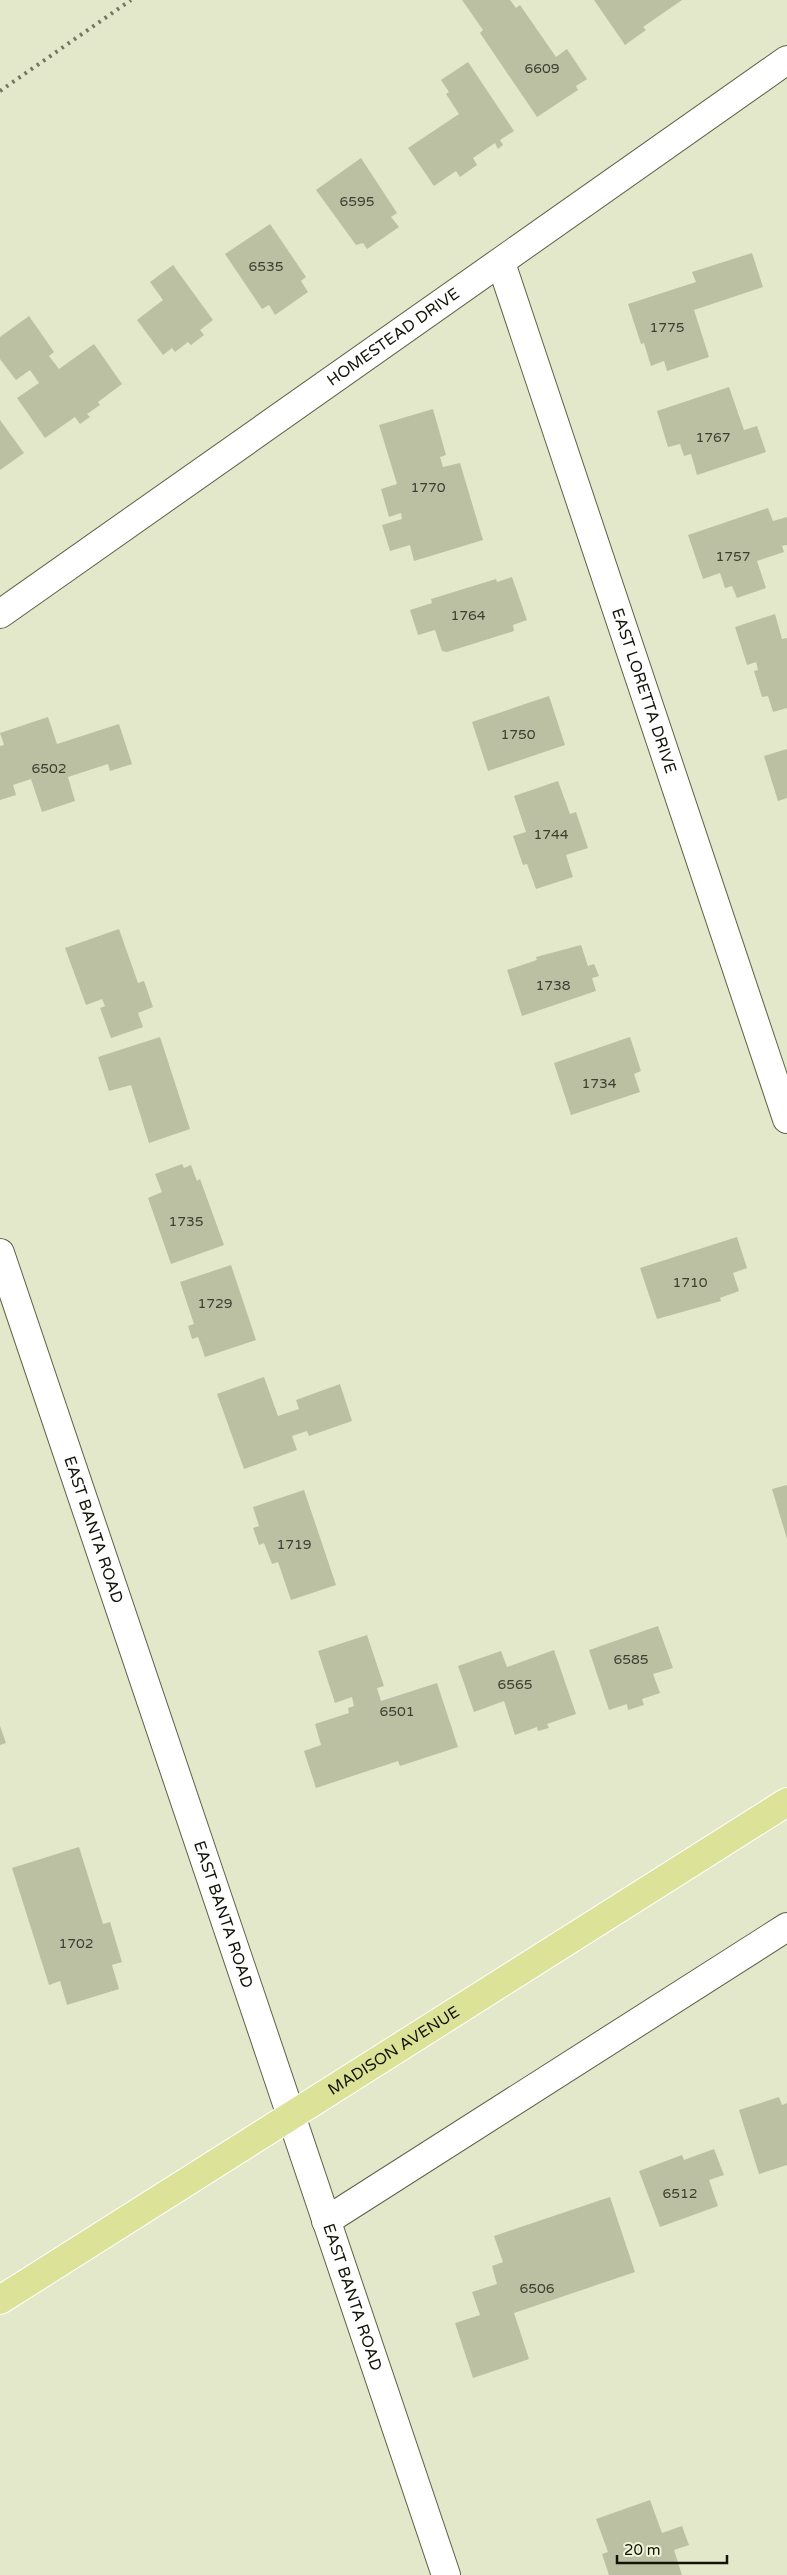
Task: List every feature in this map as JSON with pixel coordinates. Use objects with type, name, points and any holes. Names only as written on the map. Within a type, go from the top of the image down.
[{"type":"main road","name":"MADISON AVENUE","points":[[0,2300],[290,2114],[787,1802]]},
{"type":"street","name":"HOMESTEAD DRIVE","points":[[0,614],[787,60]]},
{"type":"street","name":"EAST LORETTA DRIVE","points":[[501,263],[787,1119]]},
{"type":"street","name":"EAST BANTA ROAD","points":[[0,1253],[446,2575]]},
{"type":"street","points":[[326,2221],[787,1927]]},
{"type":"building","points":[[462,0],[510,0],[516,8],[520,5],[556,57],[567,49],[587,79],[576,86],[578,90],[537,117],[480,33],[483,30]]},
{"type":"building","points":[[594,0],[682,0],[643,27],[646,30],[625,45]]},
{"type":"building","points":[[468,62],[514,131],[500,140],[503,145],[498,149],[495,143],[473,158],[477,165],[460,177],[456,171],[434,186],[408,148],[459,114],[446,94],[449,92],[441,80]]},
{"type":"building","points":[[361,158],[397,213],[391,217],[399,227],[367,249],[363,243],[356,245],[316,190]]},
{"type":"building","points":[[270,224],[306,277],[301,281],[308,292],[275,315],[269,305],[262,309],[225,254]]},
{"type":"building","points":[[752,253],[763,287],[694,310],[709,357],[667,371],[664,361],[651,366],[644,343],[641,344],[628,304],[696,282],[692,272]]},
{"type":"building","points":[[173,265],[213,320],[200,330],[204,335],[191,345],[188,342],[175,352],[172,348],[163,355],[137,320],[163,300],[150,282]]},
{"type":"building","points":[[29,316],[54,352],[49,356],[59,369],[94,344],[122,384],[98,402],[100,405],[87,414],[90,417],[80,424],[75,417],[45,438],[17,398],[39,383],[30,370],[16,380],[0,359],[0,337]]},
{"type":"building","points":[[729,387],[744,430],[757,426],[766,452],[697,475],[691,454],[684,456],[680,444],[668,447],[657,411]]},
{"type":"building","points":[[433,409],[446,455],[440,457],[443,467],[460,463],[483,540],[414,561],[410,545],[390,551],[382,525],[402,519],[401,513],[389,517],[381,489],[397,484],[379,425]]},
{"type":"building","points":[[0,420],[24,453],[0,470]]},
{"type":"building","points":[[768,508],[773,521],[787,517],[787,545],[782,546],[784,552],[757,561],[766,588],[737,598],[732,586],[725,588],[720,573],[703,579],[688,535]]},
{"type":"building","points":[[512,577],[527,620],[513,625],[514,631],[447,652],[442,651],[435,630],[418,635],[410,610],[432,603],[431,599],[496,579],[497,582]]},
{"type":"building","points":[[775,614],[782,639],[787,638],[787,708],[773,712],[768,696],[762,697],[754,671],[758,670],[756,662],[747,665],[735,627]]},
{"type":"building","points":[[549,696],[565,745],[488,771],[472,722]]},
{"type":"building","points":[[48,717],[57,744],[119,724],[132,764],[110,771],[108,764],[68,777],[75,801],[42,812],[31,779],[13,785],[16,795],[0,800],[0,746],[4,745],[0,733]]},
{"type":"building","points":[[787,749],[787,798],[778,801],[764,756]]},
{"type":"building","points":[[558,781],[570,814],[576,812],[588,848],[566,855],[573,877],[536,889],[527,864],[523,865],[513,836],[526,832],[514,796]]},
{"type":"building","points":[[119,929],[138,983],[144,981],[153,1007],[138,1013],[143,1027],[111,1038],[100,1008],[105,1006],[102,999],[86,1005],[65,948]]},
{"type":"building","points":[[581,945],[588,966],[594,964],[599,976],[592,978],[596,991],[522,1016],[507,970],[537,960],[536,957]]},
{"type":"building","points":[[160,1037],[190,1129],[149,1143],[131,1085],[109,1091],[98,1057]]},
{"type":"building","points":[[630,1037],[641,1071],[634,1074],[640,1092],[571,1115],[554,1063]]},
{"type":"building","points":[[182,1164],[184,1168],[191,1165],[197,1181],[200,1179],[224,1245],[171,1264],[148,1198],[162,1192],[155,1174]]},
{"type":"building","points":[[737,1237],[747,1268],[733,1273],[739,1291],[720,1298],[721,1301],[657,1319],[640,1268]]},
{"type":"building","points":[[231,1265],[256,1340],[205,1357],[198,1337],[192,1339],[188,1326],[194,1324],[180,1282]]},
{"type":"building","points":[[264,1377],[278,1416],[299,1409],[296,1400],[340,1384],[352,1421],[309,1436],[307,1431],[292,1436],[297,1450],[244,1469],[217,1394]]},
{"type":"building","points":[[787,1485],[787,1539],[772,1489]]},
{"type":"building","points":[[304,1490],[336,1585],[291,1600],[278,1562],[272,1564],[264,1543],[259,1545],[253,1528],[259,1526],[253,1507]]},
{"type":"building","points":[[658,1626],[673,1668],[653,1674],[660,1693],[642,1699],[644,1705],[628,1710],[627,1704],[609,1710],[589,1650]]},
{"type":"building","points":[[367,1635],[384,1686],[377,1688],[381,1701],[437,1683],[458,1747],[400,1766],[398,1761],[316,1788],[304,1751],[321,1745],[315,1724],[349,1713],[348,1708],[354,1706],[352,1697],[335,1703],[318,1651]]},
{"type":"building","points":[[554,1650],[576,1714],[547,1724],[549,1728],[538,1731],[537,1727],[515,1735],[504,1701],[474,1712],[458,1666],[501,1651],[507,1667]]},
{"type":"building","points":[[0,1726],[6,1743],[0,1745]]},
{"type":"building","points":[[79,1847],[103,1924],[110,1922],[122,1962],[112,1965],[119,1989],[67,2005],[60,1981],[49,1985],[12,1868]]},
{"type":"building","points":[[779,2097],[782,2105],[787,2103],[787,2165],[759,2174],[739,2110]]},
{"type":"building","points":[[714,2149],[724,2175],[709,2180],[718,2206],[660,2227],[639,2171],[682,2155],[684,2160]]},
{"type":"building","points":[[610,2197],[635,2272],[514,2313],[529,2359],[473,2378],[455,2323],[480,2315],[472,2292],[497,2284],[492,2266],[503,2262],[494,2236]]},
{"type":"building","points":[[650,2500],[662,2533],[682,2526],[689,2545],[674,2550],[682,2575],[609,2575],[602,2554],[608,2552],[596,2519]]},
{"type":"railway","points":[[0,91],[131,0]]}]
